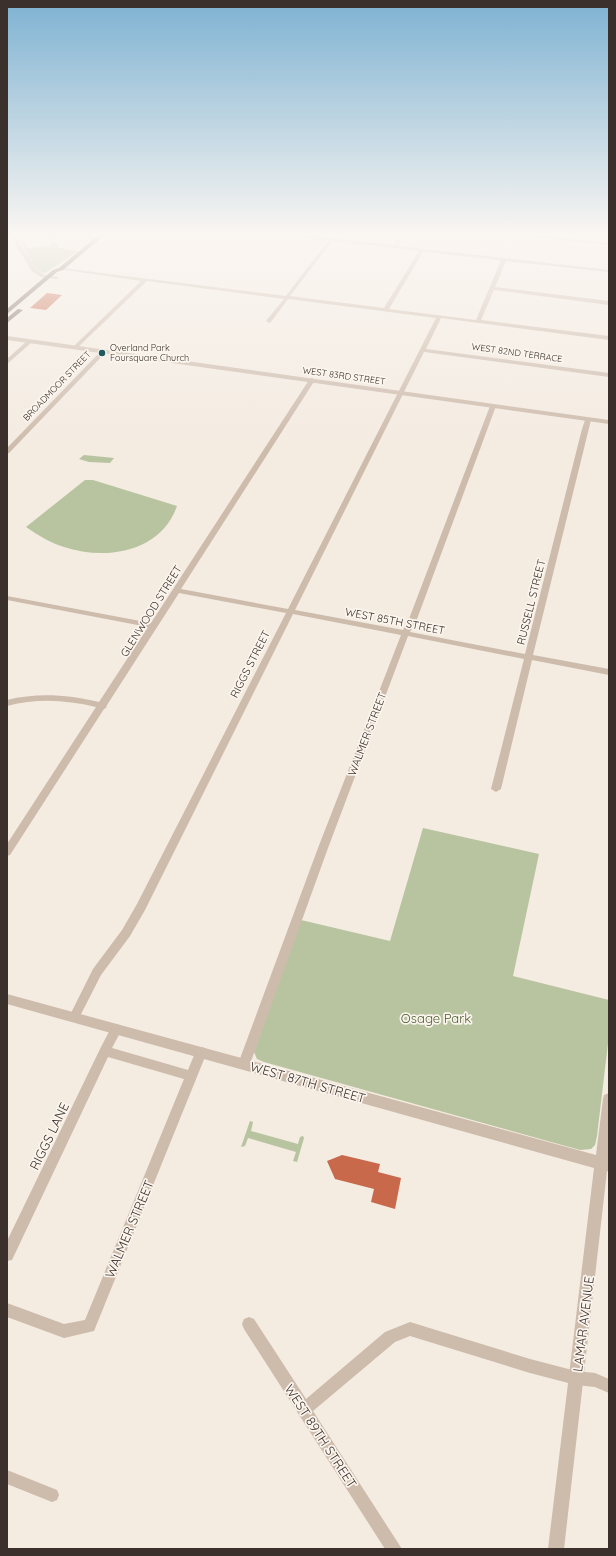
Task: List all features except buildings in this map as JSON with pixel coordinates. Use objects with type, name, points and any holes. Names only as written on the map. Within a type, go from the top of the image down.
[{"type":"main road","points":[[7,312],[16,305]]},
{"type":"main road","points":[[7,321],[26,305]]},
{"type":"street","points":[[76,347],[120,305]]},
{"type":"street","points":[[269,321],[282,305]]},
{"type":"street","points":[[342,305],[609,338]]},
{"type":"street","points":[[386,310],[389,305]]},
{"type":"street","points":[[478,322],[485,305]]},
{"type":"street","name":"RIGGS STREET","points":[[74,1017],[97,972],[126,933],[141,907],[439,317]]},
{"type":"street","name":"WEST 83RD STREET","points":[[7,337],[29,342],[76,347]]},
{"type":"street","name":"WEST 83RD STREET","points":[[7,337],[609,422]]},
{"type":"street","points":[[7,362],[29,342]]},
{"type":"street","name":"WEST 82ND TERRACE","points":[[422,350],[609,374]]},
{"type":"street","name":"BROADMOOR STREET","points":[[7,452],[104,351]]},
{"type":"street","name":"GLENWOOD STREET","points":[[7,852],[103,706],[312,380]]},
{"type":"street","name":"WALMER STREET","points":[[244,1064],[323,848],[405,634],[413,619],[493,406]]},
{"type":"street","name":"RUSSELL STREET","points":[[496,789],[588,420]]},
{"type":"street","name":"WEST 85TH STREET","points":[[177,590],[609,672]]},
{"type":"street","points":[[7,598],[153,626]]},
{"type":"street","points":[[7,703],[32,697],[52,696],[103,706]]},
{"type":"street","name":"WEST 87TH STREET","points":[[7,999],[605,1164]]},
{"type":"street","name":"RIGGS LANE","points":[[7,1255],[116,1029]]},
{"type":"street","points":[[105,1052],[192,1076]]},
{"type":"street","name":"WALMER STREET","points":[[7,1310],[64,1331],[89,1326],[201,1052]]},
{"type":"street","name":"LAMAR AVENUE","points":[[556,1549],[576,1378],[605,1164],[609,1099]]},
{"type":"street","name":"WEST 89TH STREET","points":[[249,1324],[394,1549]]},
{"type":"street","points":[[304,1410],[390,1337],[410,1329],[530,1366],[576,1378],[594,1380],[609,1386]]},
{"type":"street","points":[[7,1477],[52,1495]]},
{"type":"green space","points":[[84,455],[114,458],[110,463],[89,462],[79,459]]},
{"type":"green space","points":[[85,480],[93,480],[177,506],[169,522],[158,534],[145,543],[130,549],[114,552],[97,553],[64,547],[49,541],[26,527]]},
{"type":"green space","name":"Osage Park","points":[[423,828],[539,854],[513,976],[609,1000],[609,1035],[597,1136],[595,1145],[591,1149],[580,1150],[257,1059],[254,1052],[301,920],[390,941]]},
{"type":"green space","points":[[250,1121],[253,1122],[251,1131],[298,1144],[300,1137],[303,1136],[304,1138],[297,1162],[293,1161],[296,1152],[248,1138],[245,1146],[241,1147]]},
{"type":"place","name":"Overland Park Foursquare Church","points":[[102,353]]}]
